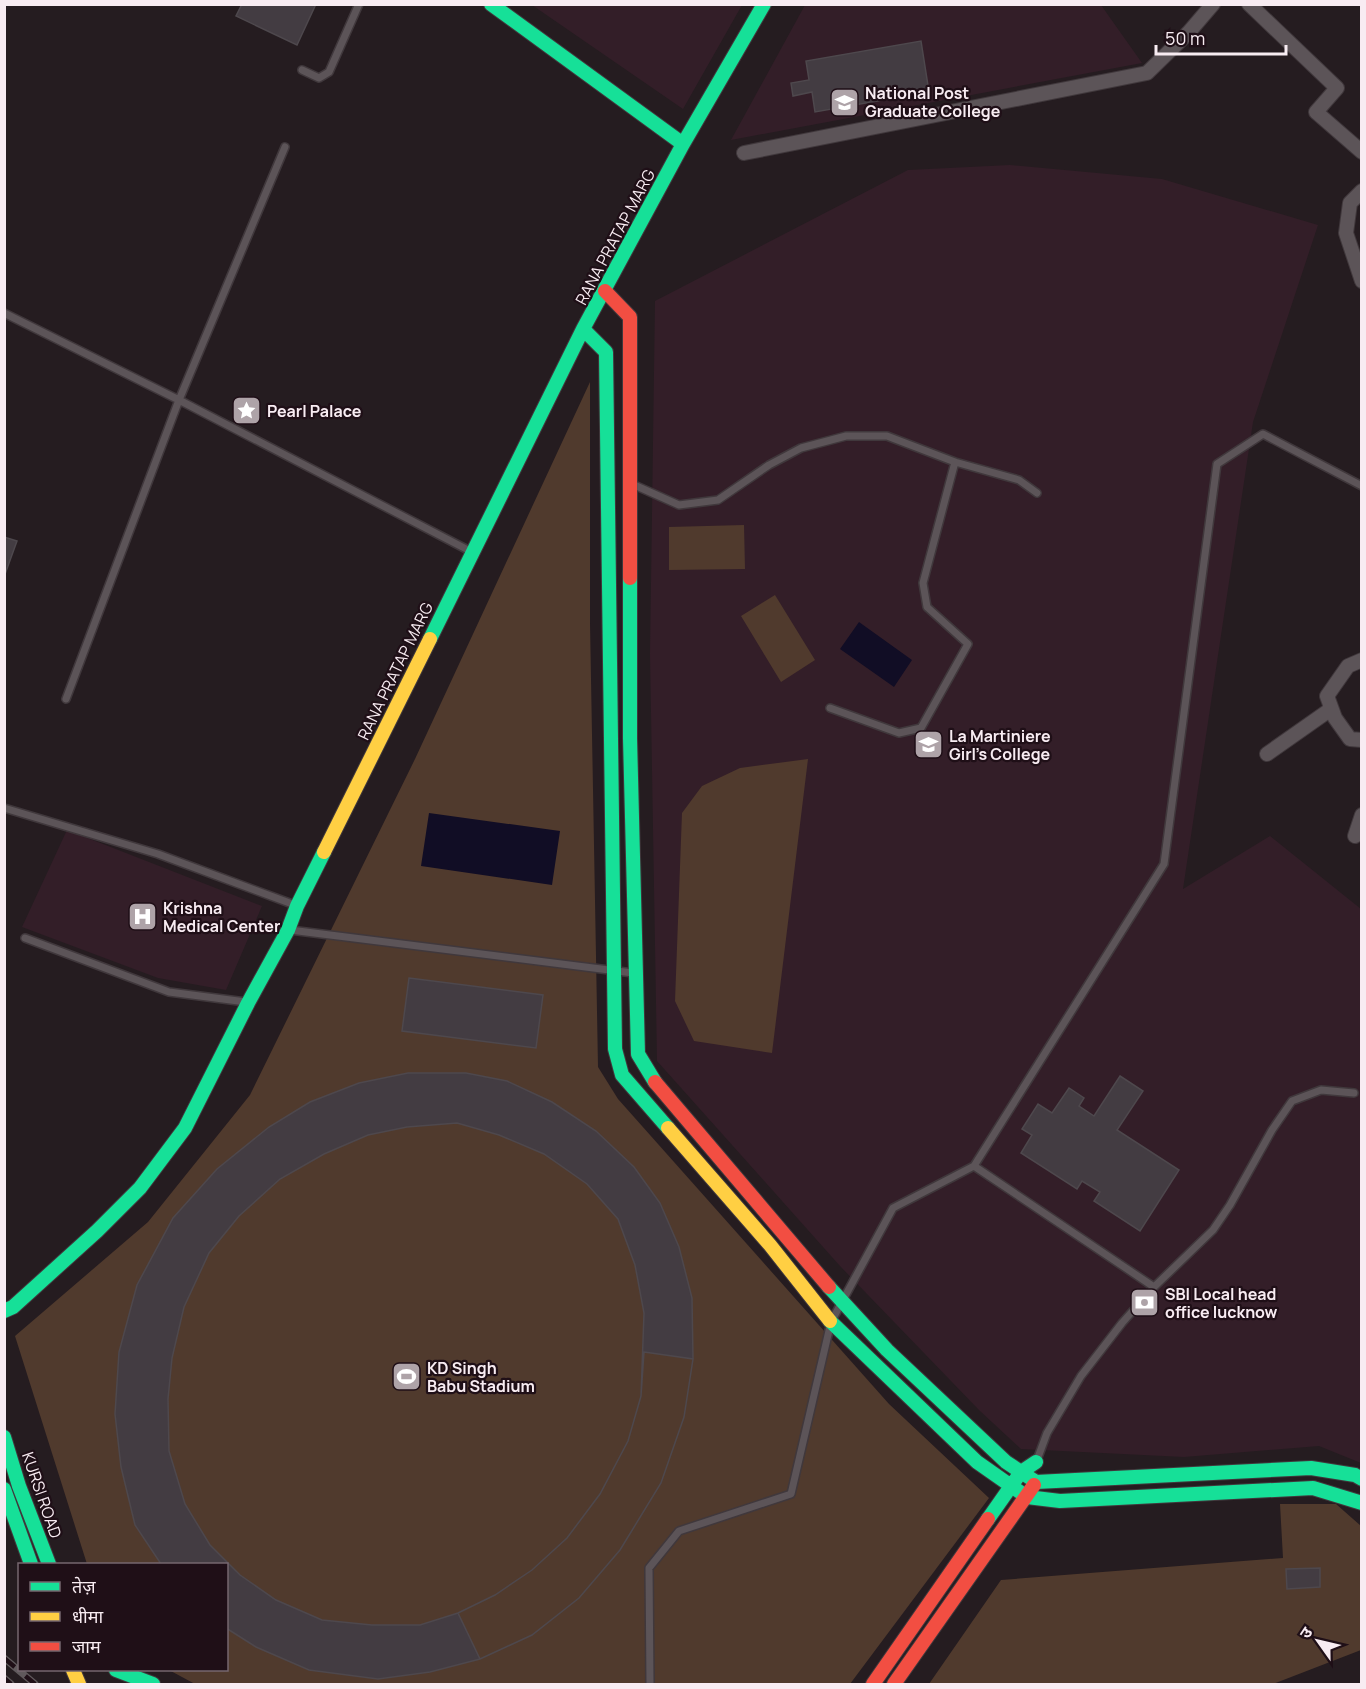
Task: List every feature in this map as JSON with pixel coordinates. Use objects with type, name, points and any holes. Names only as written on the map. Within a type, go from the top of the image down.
[{"type":"street","points":[[491,4],[683,144]]},
{"type":"street","name":"RANA PRATAP MARG","points":[[4,1311],[13,1307],[98,1232],[140,1188],[185,1128],[288,930],[297,906],[584,329],[683,144],[764,4]]},
{"type":"street","points":[[744,153],[1147,73],[1189,32],[1213,4]]},
{"type":"street","points":[[1249,4],[1337,88],[1316,112],[1362,152]]},
{"type":"street","points":[[1362,191],[1350,202],[1346,233],[1362,281]]},
{"type":"street","points":[[604,291],[630,317],[630,738],[638,1054],[654,1081],[841,1301],[925,1387],[1006,1462],[1036,1482],[1311,1468],[1355,1475],[1362,1479]]},
{"type":"street","points":[[584,329],[606,352],[615,1049],[622,1075],[770,1245],[831,1322],[977,1462],[1027,1497],[1060,1501],[1313,1488],[1362,1503]]},
{"type":"street","points":[[1362,660],[1348,666],[1327,696],[1335,718],[1350,739],[1362,740]]},
{"type":"street","points":[[1267,754],[1331,709]]},
{"type":"street","points":[[1355,836],[1362,815]]},
{"type":"street","name":"KURSI ROAD","points":[[4,1437],[49,1563]]},
{"type":"street","points":[[873,1684],[1022,1472],[1036,1462]]},
{"type":"street","points":[[894,1684],[1027,1497],[1036,1482],[1036,1462]]},
{"type":"street","name":"KURSI ROAD","points":[[4,1489],[31,1563]]},
{"type":"street","points":[[119,1671],[153,1684]]},
{"type":"lane","points":[[302,70],[319,78],[329,72],[359,4]]},
{"type":"lane","points":[[66,699],[179,400],[285,147]]},
{"type":"lane","points":[[4,313],[179,400],[473,552]]},
{"type":"lane","points":[[650,1684],[649,1568],[679,1531],[791,1494],[831,1322],[893,1208],[974,1166],[1164,864],[1217,464],[1263,434],[1362,486]]},
{"type":"lane","points":[[630,483],[679,505],[718,500],[768,465],[801,448],[846,436],[887,436],[955,462],[1019,480],[1037,493]]},
{"type":"lane","points":[[830,708],[899,733],[921,728],[968,644],[927,607],[923,584],[955,462]]},
{"type":"lane","points":[[4,808],[158,854],[297,906]]},
{"type":"lane","points":[[288,930],[636,974]]},
{"type":"lane","points":[[25,938],[169,992],[248,1003]]},
{"type":"lane","points":[[1036,1462],[1047,1433],[1081,1376],[1122,1323],[1154,1287],[1213,1230],[1230,1205],[1272,1130],[1292,1101],[1321,1090],[1354,1093]]},
{"type":"lane","points":[[974,1166],[1154,1287]]},
{"type":"shaded area","points":[[532,5],[742,5],[683,109]]},
{"type":"shaded area","name":"National Post Graduate College","points":[[805,5],[1101,5],[1142,63],[731,140]]},
{"type":"shaded area","name":"La Martiniere Girl's College","points":[[1010,165],[1162,179],[1318,225],[1253,422],[1183,889],[1270,836],[1361,909],[1361,1463],[1319,1446],[1184,1457],[1021,1449],[979,1410],[840,1266],[657,1061],[650,654],[655,301],[908,170]]},
{"type":"shaded area","points":[[590,382],[590,623],[598,1067],[618,1099],[889,1404],[989,1498],[850,1684],[195,1684],[171,1671],[228,1671],[228,1563],[87,1563],[15,1336],[148,1222],[250,1095],[415,759]]},
{"type":"shaded area","points":[[744,525],[745,569],[669,570],[669,527]]},
{"type":"shaded area","points":[[775,595],[815,660],[781,682],[741,616]]},
{"type":"shaded area","points":[[859,622],[912,660],[894,687],[840,649]]},
{"type":"shaded area","points":[[808,759],[772,1053],[694,1041],[675,1001],[682,813],[702,786],[740,768]]},
{"type":"shaded area","points":[[429,813],[560,831],[552,885],[421,866]]},
{"type":"shaded area","name":"Krishna Medical Center","points":[[67,830],[262,906],[226,990],[158,978],[22,927]]},
{"type":"shaded area","points":[[1280,1504],[1336,1504],[1361,1526],[1361,1650],[1273,1684],[929,1684],[1001,1580],[1283,1558]]},
{"type":"building","points":[[242,4],[316,4],[297,45],[236,16]]},
{"type":"building","points":[[921,41],[929,92],[815,112],[812,92],[793,96],[791,83],[809,80],[806,61]]},
{"type":"building","points":[[4,537],[17,541],[4,577]]},
{"type":"building","points":[[409,978],[543,995],[536,1048],[402,1031]]},
{"type":"building","points":[[408,1073],[466,1073],[507,1081],[552,1102],[596,1131],[634,1167],[660,1203],[679,1247],[692,1298],[693,1359],[684,1417],[661,1483],[620,1550],[579,1598],[532,1635],[480,1659],[430,1672],[378,1679],[309,1670],[256,1647],[228,1629],[228,1563],[160,1563],[135,1525],[121,1467],[115,1414],[119,1352],[137,1285],[173,1218],[217,1169],[269,1127],[310,1102],[359,1083]],"holes":[[[457,1123],[499,1135],[544,1154],[587,1184],[618,1219],[635,1265],[644,1313],[641,1396],[628,1441],[600,1494],[567,1538],[532,1570],[495,1595],[458,1613],[420,1625],[372,1625],[322,1620],[276,1600],[240,1575],[210,1545],[185,1504],[169,1451],[168,1399],[172,1358],[184,1307],[209,1253],[239,1216],[280,1179],[324,1154],[368,1135],[407,1127]]]},
{"type":"building","points":[[1120,1076],[1143,1091],[1117,1130],[1179,1170],[1140,1231],[1094,1201],[1100,1192],[1082,1181],[1077,1189],[1021,1153],[1032,1135],[1022,1129],[1038,1104],[1052,1113],[1069,1088],[1084,1098],[1079,1106],[1094,1116]]},
{"type":"building","points":[[644,1352],[693,1359],[684,1417],[661,1483],[620,1550],[579,1598],[532,1635],[480,1659],[458,1613],[495,1595],[532,1570],[567,1538],[600,1494],[628,1441],[641,1396]]},
{"type":"building","points":[[1320,1568],[1320,1587],[1287,1589],[1286,1569]]},
{"type":"railway","points":[[4,1658],[18,1670]]},
{"type":"railway","points":[[20,1671],[35,1684]]},
{"type":"railway","points":[[4,1678],[11,1684]]},
{"type":"traffic: fast","points":[[491,4],[683,144]]},
{"type":"traffic: fast","points":[[430,639],[583,329],[683,144],[764,4]]},
{"type":"traffic: fast","points":[[583,329],[606,352],[615,1049],[622,1075],[668,1128]]},
{"type":"traffic: fast","points":[[630,578],[630,738],[638,1054],[655,1082]]},
{"type":"traffic: fast","points":[[4,1311],[13,1307],[97,1231],[140,1188],[185,1128],[288,930],[297,906],[324,852]]},
{"type":"traffic: fast","points":[[829,1287],[887,1350],[1006,1462],[1036,1482],[1311,1468],[1355,1475],[1362,1479]]},
{"type":"traffic: fast","points":[[830,1321],[977,1462],[1027,1497],[1060,1501],[1313,1488],[1362,1503]]},
{"type":"traffic: fast","points":[[4,1437],[19,1486],[49,1563]]},
{"type":"traffic: fast","points":[[988,1519],[1021,1472],[1036,1462]]},
{"type":"traffic: fast","points":[[4,1489],[31,1563]]},
{"type":"traffic: fast","points":[[119,1671],[153,1684]]},
{"type":"traffic: slow","points":[[324,852],[430,639]]},
{"type":"traffic: slow","points":[[668,1128],[770,1245],[830,1321]]},
{"type":"traffic: slow","points":[[73,1671],[79,1684]]},
{"type":"traffic: jam","points":[[605,291],[630,317],[630,578]]},
{"type":"traffic: jam","points":[[655,1082],[829,1287]]},
{"type":"traffic: jam","points":[[894,1684],[1034,1485]]},
{"type":"traffic: jam","points":[[873,1684],[988,1519]]},
{"type":"place","name":"National Post Graduate College","points":[[844,102]]},
{"type":"place","name":"Pearl Palace","points":[[246,411]]},
{"type":"place","name":"La Martiniere Girl's College","points":[[928,745]]},
{"type":"place","name":"Krishna Medical Center","points":[[142,917]]},
{"type":"place","name":"SBI Local head office lucknow","points":[[1144,1303]]},
{"type":"place","name":"KD Singh Babu Stadium","points":[[406,1377]]}]
